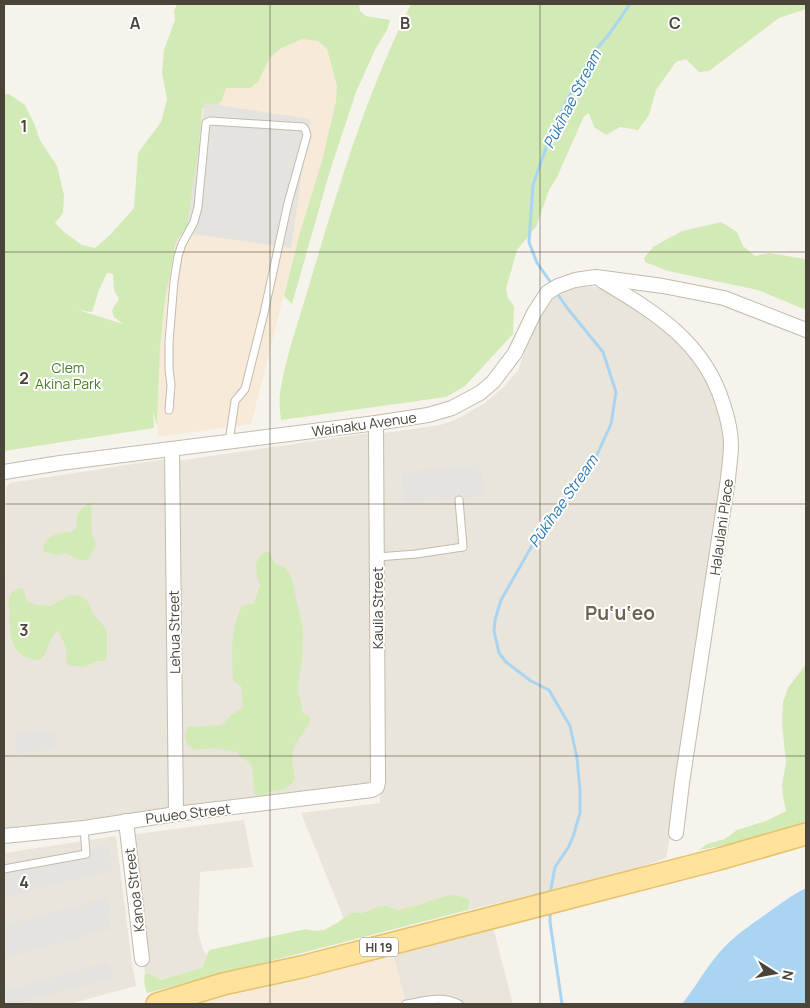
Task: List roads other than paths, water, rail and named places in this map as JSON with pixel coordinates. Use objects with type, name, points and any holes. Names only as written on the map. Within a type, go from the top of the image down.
[{"type":"main road","name":"HI 19","points":[[157,1004],[223,984],[301,967],[719,859],[806,834]]},
{"type":"street","name":"Wainaku Avenue","points":[[4,472],[60,463],[376,423],[428,415],[452,408],[480,393],[493,382],[515,353],[534,313],[547,293],[558,286],[576,280],[596,277],[663,286],[724,298],[806,330]]},
{"type":"street","name":"Halaulani Place","points":[[596,277],[662,319],[692,346],[710,372],[720,394],[727,417],[731,443],[676,833]]},
{"type":"street","name":"Kauila Street","points":[[372,790],[377,787],[378,782],[376,423]]},
{"type":"street","name":"Lehua Street","points":[[172,449],[176,814]]},
{"type":"street","name":"Puueo Street","points":[[4,836],[84,828],[176,814],[372,790]]},
{"type":"street","name":"Kanoa Street","points":[[126,821],[142,959]]},
{"type":"lane","points":[[168,410],[171,385],[169,342],[173,286],[178,256],[194,222],[198,207],[206,123],[210,121],[303,127],[307,135],[288,203],[245,389],[235,401],[229,442]]},
{"type":"lane","points":[[377,557],[416,554],[463,547],[459,500]]},
{"type":"lane","points":[[4,869],[86,854],[84,828]]},
{"type":"lane","points":[[406,1004],[441,998],[459,1004]]},
{"type":"water","points":[[806,888],[806,1004],[682,1004],[714,959],[731,940],[781,903]]},
{"type":"waterway","name":"Pūkīhae Stream","points":[[552,284],[537,263],[529,242],[533,185],[548,142],[566,102],[595,51],[630,4]]},
{"type":"waterway","name":"Pūkīhae Stream","points":[[550,894],[555,867],[568,848],[580,813],[577,758],[570,726],[549,690],[531,681],[506,662],[499,653],[494,631],[495,620],[501,600],[538,535],[595,459],[611,424],[616,392],[603,352],[556,292]]},
{"type":"waterway","name":"Pūkīhae Stream","points":[[550,911],[562,1004]]},
{"type":"district","name":"Pu‘u‘eo","points":[[620,613]]},
{"type":"park label","name":"Clem Akina Park","points":[[68,376]]}]
